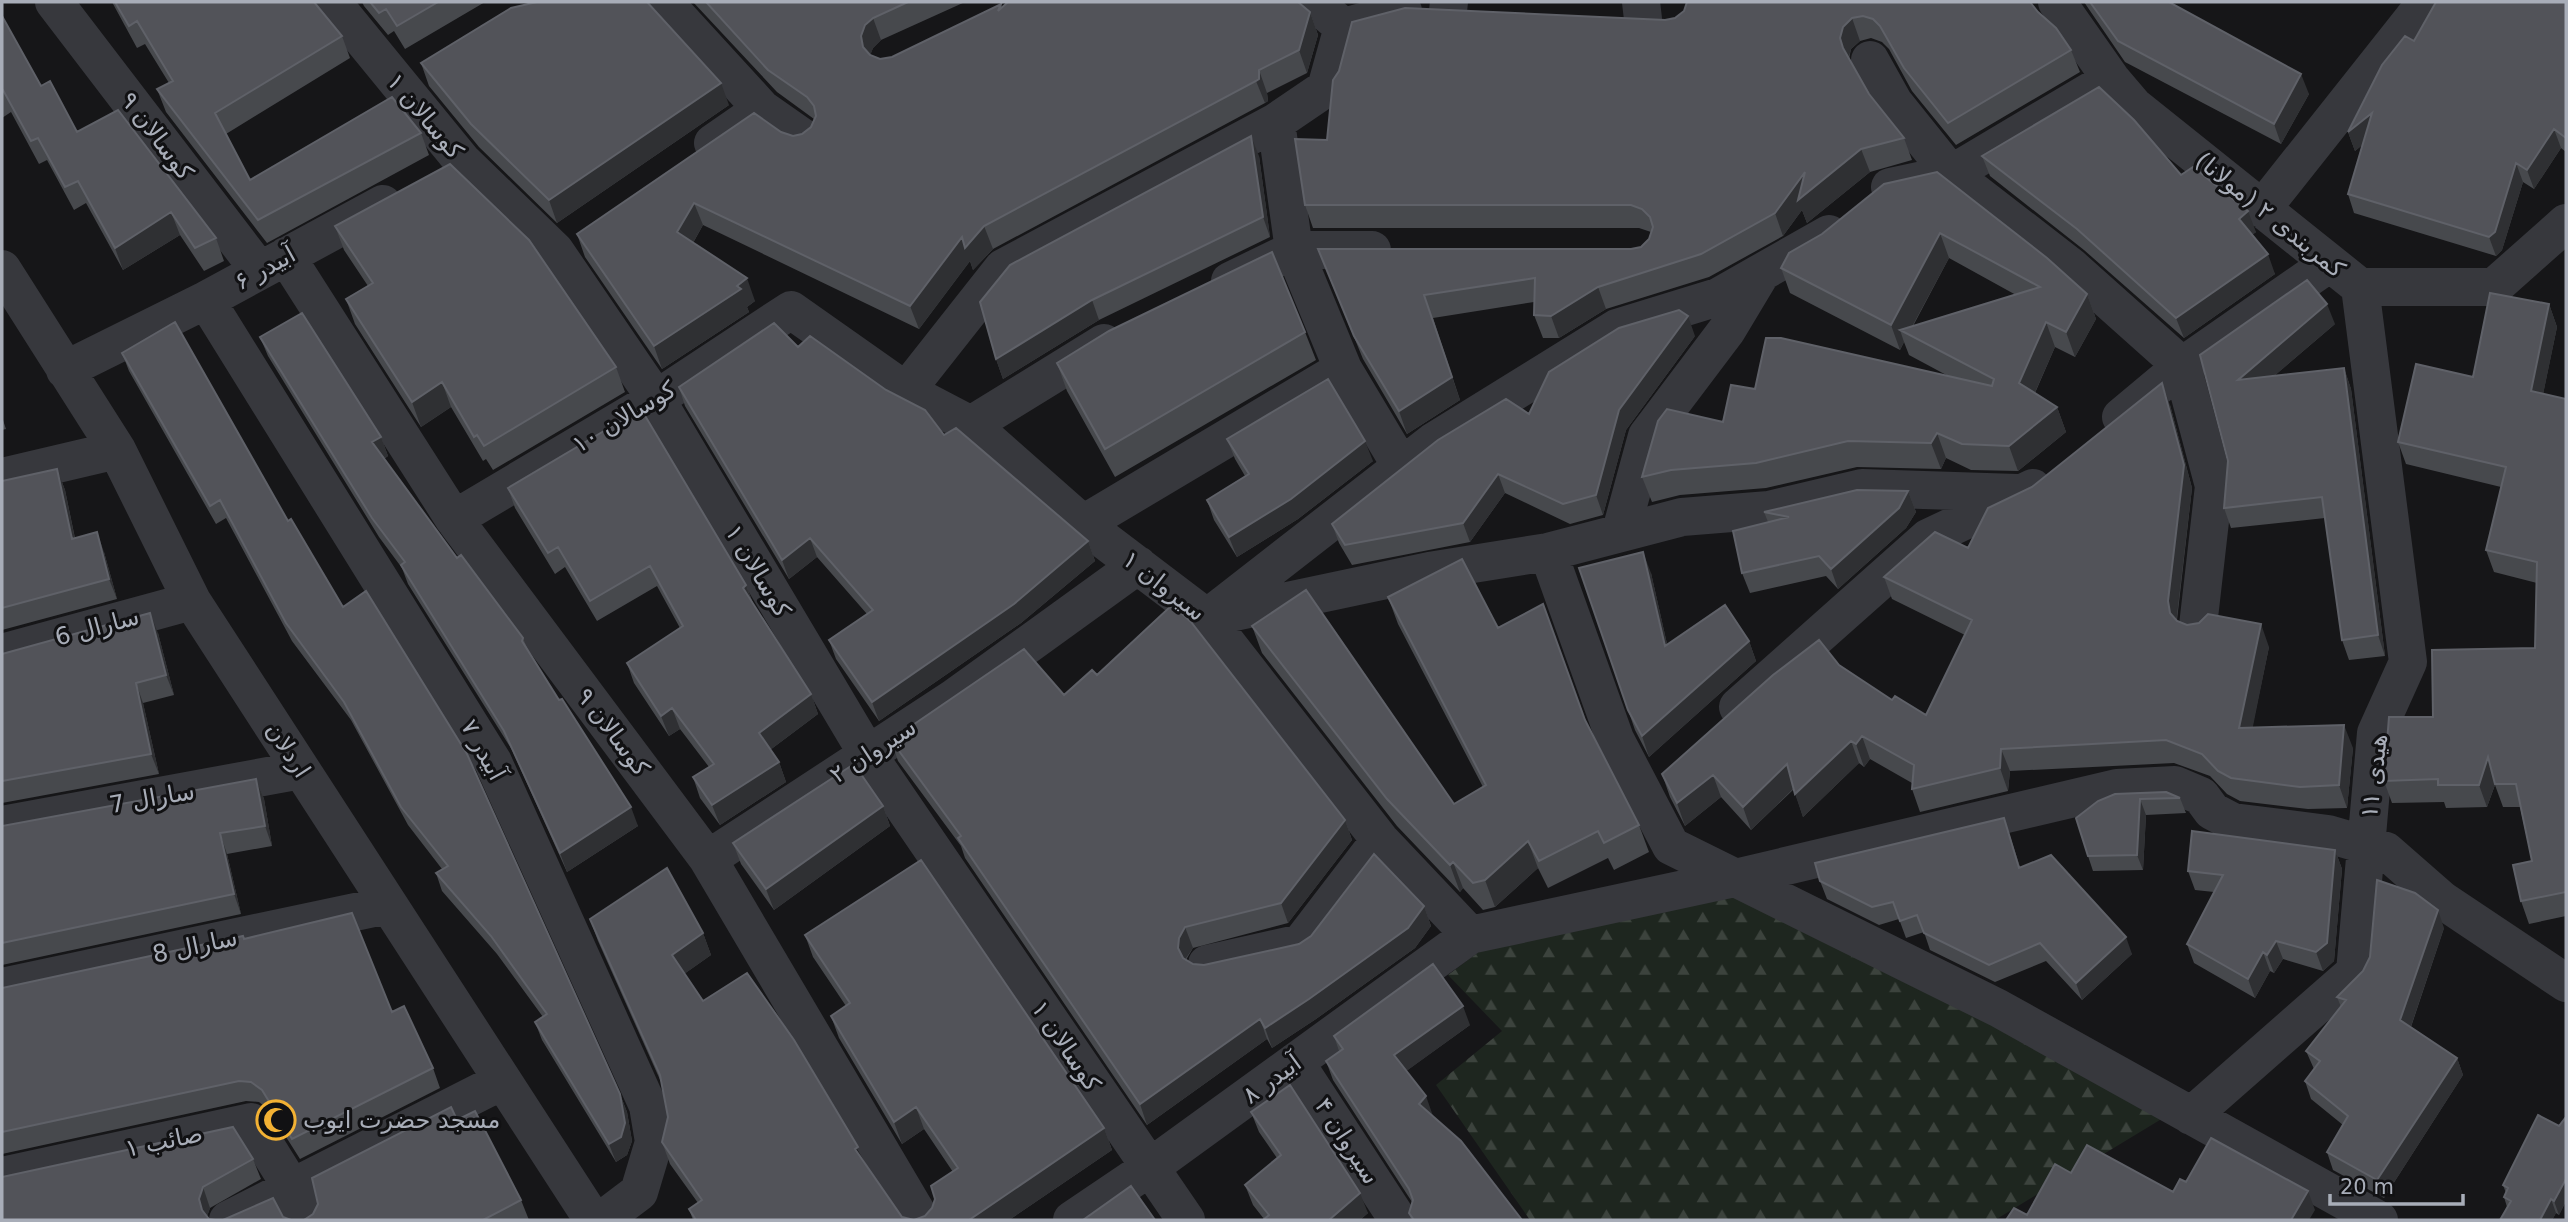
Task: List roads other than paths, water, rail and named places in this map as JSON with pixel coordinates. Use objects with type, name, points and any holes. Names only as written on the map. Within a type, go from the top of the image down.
[{"type":"street","name":"کوسالان ۹","points":[[54,2],[272,263],[454,519],[708,859],[921,1220]]},
{"type":"street","name":"کوسالان ۱","points":[[331,2],[463,162],[555,251],[656,399],[868,755],[1186,1220]]},
{"type":"street","points":[[664,2],[762,109],[802,137]]},
{"type":"street","points":[[1314,2],[1343,14],[1449,6],[1490,12]]},
{"type":"street","name":"کمربندی ۲ (مولانا)","points":[[2057,2],[2111,79],[2134,106],[2360,287],[2494,287],[2566,223]]},
{"type":"street","points":[[2262,209],[2415,16],[2432,2]]},
{"type":"street","points":[[906,391],[1003,268],[1276,122],[1326,88],[1343,14]]},
{"type":"street","points":[[1601,18],[1653,14]]},
{"type":"street","points":[[395,81],[430,60]]},
{"type":"street","points":[[1870,60],[1894,103],[1951,174],[2070,266],[2182,366],[2214,486],[2198,626]]},
{"type":"street","points":[[1207,618],[1433,442],[1617,328],[1718,297],[1818,242],[1883,189],[1951,174],[2111,79]]},
{"type":"street","points":[[681,164],[762,109]]},
{"type":"street","points":[[1276,122],[1294,250],[1343,369],[1401,466]]},
{"type":"street","name":"آبیدر ۶","points":[[65,370],[206,300],[463,162]]},
{"type":"street","points":[[555,251],[589,227]]},
{"type":"street","points":[[1195,298],[1294,250],[1404,250]]},
{"type":"street","points":[[2091,442],[2182,366],[2330,263]]},
{"type":"street","name":"اردلان","points":[[2,269],[117,450],[192,601],[593,1220]]},
{"type":"street","points":[[1620,531],[1647,436],[1727,330],[1762,273]]},
{"type":"street","name":"هیدی ۱۱","points":[[2191,1116],[2355,972],[2376,733],[2408,662],[2360,287]]},
{"type":"street","name":"آبیدر ۷","points":[[206,300],[493,762],[648,1107],[654,1142],[639,1192],[602,1220]]},
{"type":"street","name":"سیروان ۱","points":[[791,310],[906,391],[971,425],[1083,524],[1207,618],[1380,840],[1471,934]]},
{"type":"street","name":"کوسالان ۱۰","points":[[454,519],[656,399],[791,310]]},
{"type":"street","points":[[971,425],[1133,328]]},
{"type":"street","points":[[1083,524],[1343,369]]},
{"type":"street","points":[[2,477],[117,450]]},
{"type":"street","points":[[1713,728],[1928,538],[2026,493],[2060,468]]},
{"type":"street","points":[[1207,618],[1429,571],[1548,552],[1620,531],[1682,517],[1769,510],[1863,488],[2026,493]]},
{"type":"street","points":[[1548,552],[1615,739],[1671,846],[1998,1008],[2379,1220]]},
{"type":"street","name":"سیروان ۲","points":[[708,859],[868,755],[1138,565]]},
{"type":"street","name":"سارال 6","points":[[2,653],[192,601]]},
{"type":"street","points":[[1642,792],[1672,765]]},
{"type":"street","name":"سارال 7","points":[[2,825],[301,771]]},
{"type":"street","points":[[1471,934],[1734,877],[2117,788],[2175,785],[2201,796],[2212,811],[2233,822],[2328,834],[2386,850],[2442,900],[2566,983]]},
{"type":"street","points":[[1207,964],[1301,943],[1380,840]]},
{"type":"street","name":"سارال 8","points":[[2,987],[388,905]]},
{"type":"street","name":"آبیدر ۸","points":[[1072,1220],[1149,1168],[1471,934]]},
{"type":"street","name":"سیروان ۴","points":[[1295,1062],[1388,1216]]},
{"type":"street","points":[[229,1220],[298,1204],[502,1081]]},
{"type":"street","name":"صائب ۱","points":[[2,1176],[251,1122],[298,1204]]},
{"type":"place","name":"مسجد حضرت ایوب","points":[[276,1120]]}]
